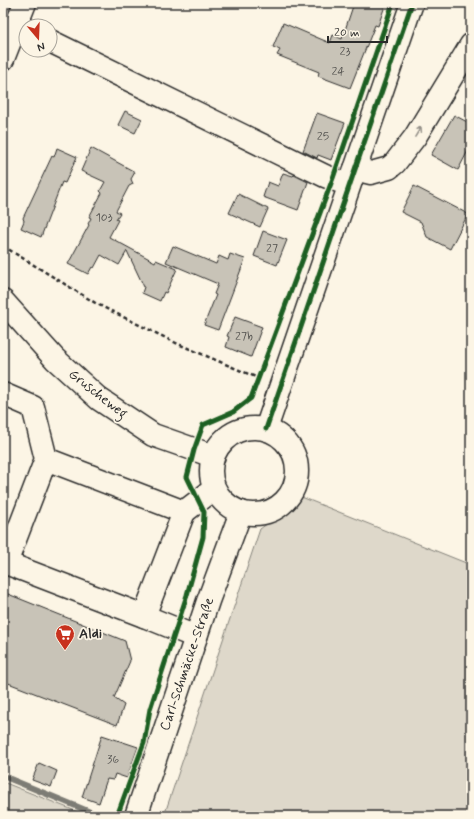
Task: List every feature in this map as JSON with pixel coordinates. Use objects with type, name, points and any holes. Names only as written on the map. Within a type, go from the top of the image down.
[{"type":"street","points":[[23,18],[25,3]]},
{"type":"street","points":[[266,429],[412,3]]},
{"type":"street","points":[[3,59],[18,33]]},
{"type":"street","points":[[58,45],[324,176],[352,177],[389,168],[395,163],[415,137],[471,46]]},
{"type":"street","name":"Gruscheweg","points":[[3,301],[13,310],[55,359],[99,399],[153,435],[214,456]]},
{"type":"street","points":[[3,394],[33,407],[46,459],[6,563],[196,637]]},
{"type":"street","points":[[252,428],[266,429],[283,439],[294,454],[297,467],[296,480],[292,491],[284,502],[274,509],[262,514],[248,514],[234,510],[223,502],[214,488],[211,476],[214,456],[217,449],[226,438],[238,430],[252,428]]},
{"type":"street","points":[[46,459],[184,512]]},
{"type":"street","points":[[144,616],[184,512],[214,488]]},
{"type":"street","name":"Carl-Schmäcke-Straße","points":[[136,816],[196,637],[241,512]]},
{"type":"path","points":[[3,246],[96,304],[176,343],[258,378]]},
{"type":"shaded area","points":[[294,494],[471,565],[471,816],[164,816],[260,529],[283,512]]},
{"type":"shaded area","points":[[3,782],[88,816],[3,816]]},
{"type":"building","points":[[354,3],[386,3],[378,26],[375,25],[350,88],[318,76],[319,72],[277,55],[280,50],[273,47],[283,23],[330,43],[333,35],[342,39]]},
{"type":"building","points":[[125,111],[142,119],[135,133],[118,125]]},
{"type":"building","points":[[317,113],[345,123],[331,160],[318,155],[317,158],[303,151]]},
{"type":"building","points":[[454,115],[471,124],[471,145],[458,170],[431,155]]},
{"type":"building","points":[[57,148],[77,157],[65,183],[62,182],[41,237],[21,228],[24,221],[23,218],[52,156],[54,157]]},
{"type":"building","points":[[91,148],[135,172],[131,179],[133,184],[129,186],[116,211],[120,213],[109,237],[155,262],[156,260],[177,269],[166,293],[164,292],[160,301],[142,293],[144,287],[127,251],[119,265],[101,255],[94,268],[92,267],[88,274],[68,264],[89,225],[88,224],[91,218],[89,217],[102,193],[100,191],[105,182],[81,171]]},
{"type":"building","points":[[283,173],[294,175],[308,182],[298,210],[263,197],[268,182],[278,186]]},
{"type":"building","points":[[414,186],[468,214],[450,249],[427,237],[421,222],[401,212]]},
{"type":"building","points":[[238,194],[268,209],[260,227],[229,213]]},
{"type":"building","points":[[263,231],[287,240],[277,265],[254,256]]},
{"type":"building","points":[[173,246],[216,264],[219,256],[228,260],[230,254],[245,259],[218,330],[204,325],[216,295],[214,294],[218,284],[166,262]]},
{"type":"building","points":[[235,317],[262,327],[251,357],[226,347],[229,337],[227,336]]},
{"type":"building","name":"Aldi","points":[[3,592],[125,641],[130,661],[114,698],[124,705],[117,725],[3,681]]},
{"type":"building","points":[[102,735],[138,747],[127,778],[115,774],[113,780],[107,779],[99,803],[82,797]]},
{"type":"building","points":[[39,763],[57,771],[51,787],[32,780]]},
{"type":"waterway","points":[[3,776],[100,816]]},
{"type":"cycle path","points":[[117,816],[144,743],[150,709],[187,595],[203,537],[204,512],[187,477],[194,450],[203,425],[233,412],[251,398],[333,178],[393,3]]},
{"type":"cycle path","points":[[266,429],[412,3]]},
{"type":"place","name":"Aldi","points":[[65,651]]}]
